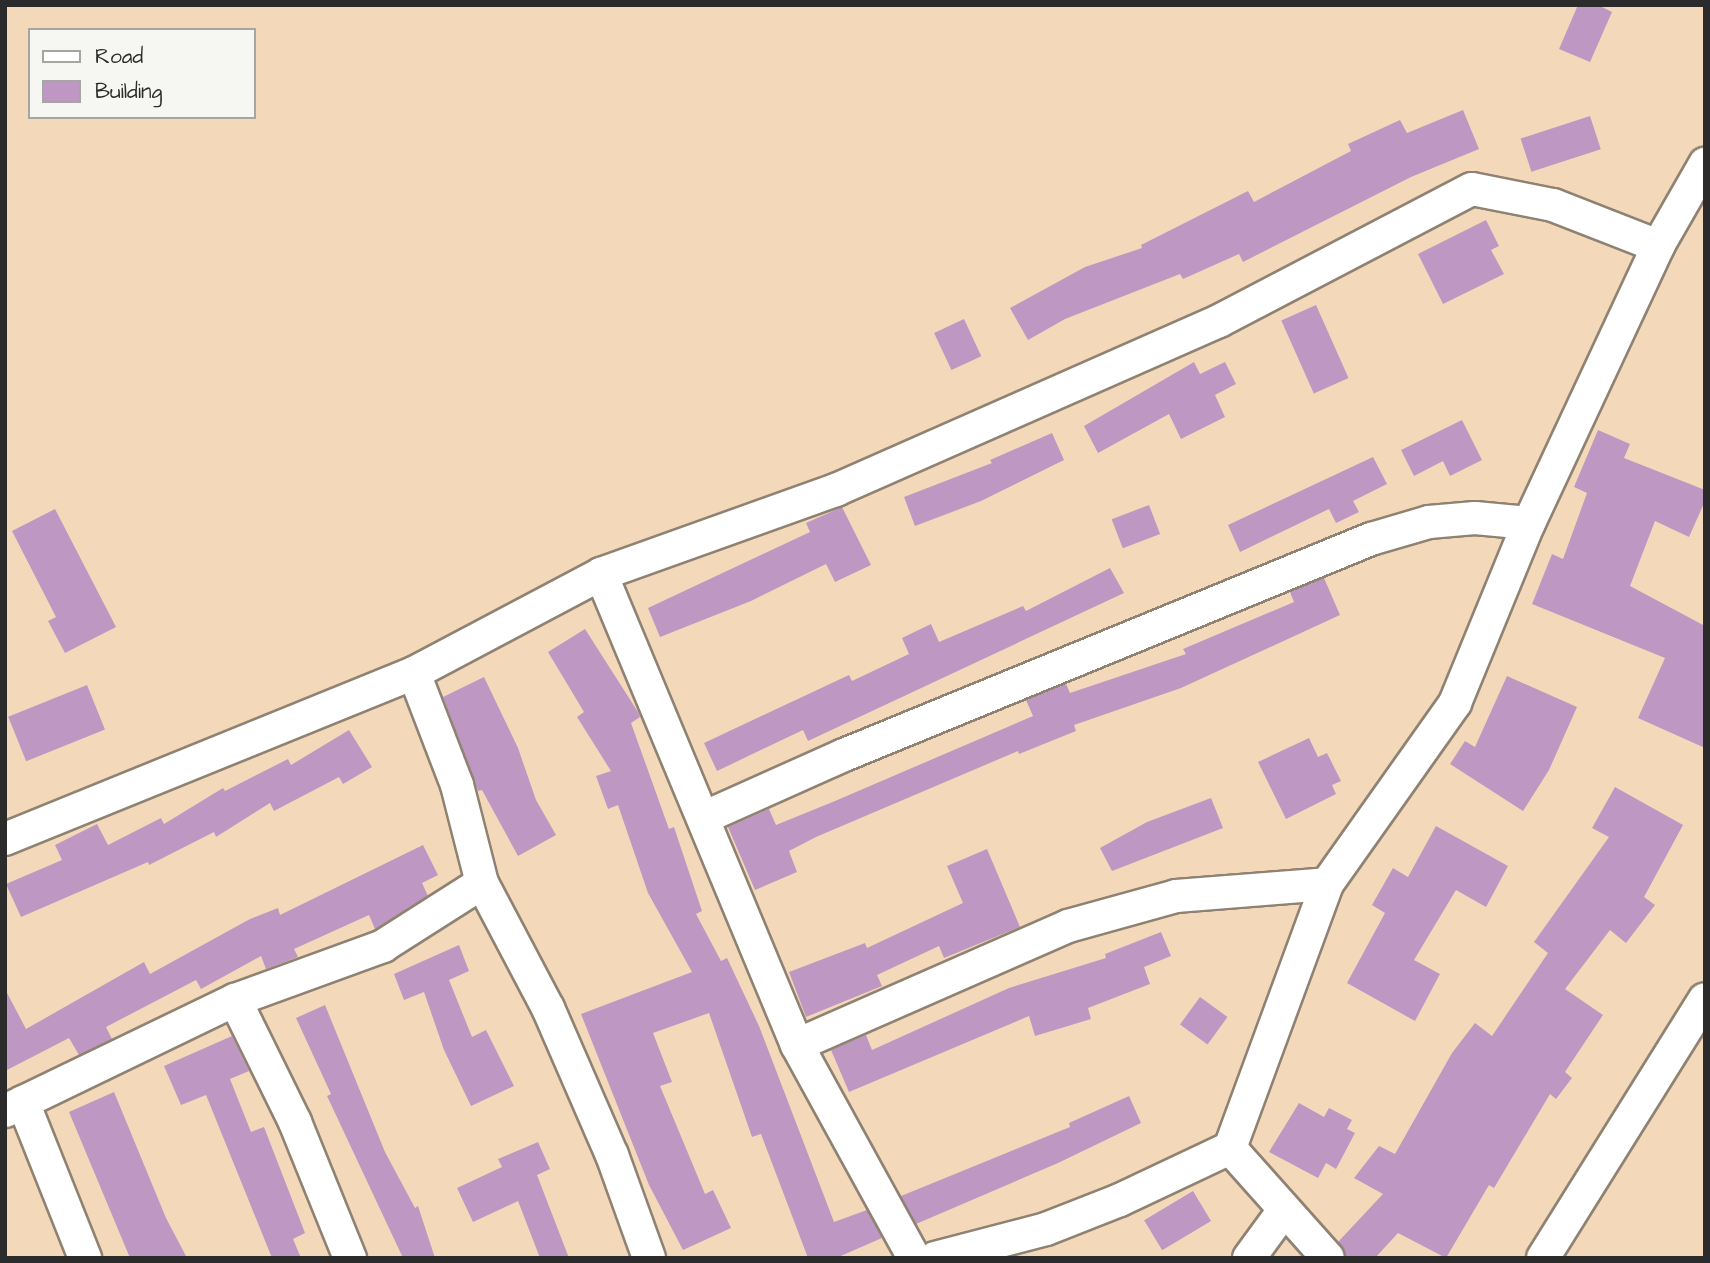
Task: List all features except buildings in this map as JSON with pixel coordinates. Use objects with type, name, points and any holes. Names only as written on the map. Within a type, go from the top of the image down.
[{"type":"street","points":[[935,1258],[1046,1229],[1120,1200],[1230,1148],[1327,884],[1455,703],[1529,523],[1658,246],[1705,164]]},
{"type":"street","points":[[5,839],[414,673],[601,573],[836,490],[1168,344],[1472,189],[1553,205],[1658,246]]},
{"type":"street","points":[[703,818],[844,755],[1371,539],[1429,522],[1475,518],[1529,523]]},
{"type":"street","points":[[601,573],[797,1045],[914,1258]]},
{"type":"street","points":[[414,673],[457,785],[482,883],[548,1008],[612,1155],[649,1258]]},
{"type":"street","points":[[85,1258],[14,1107],[235,1000],[383,946],[482,883]]},
{"type":"street","points":[[797,1045],[1068,926],[1176,896],[1327,884]]},
{"type":"street","points":[[1543,1258],[1705,999]]},
{"type":"street","points":[[235,1000],[295,1122],[350,1258]]},
{"type":"street","points":[[1230,1148],[1328,1258]]},
{"type":"street","points":[[1249,1258],[1284,1210]]}]
